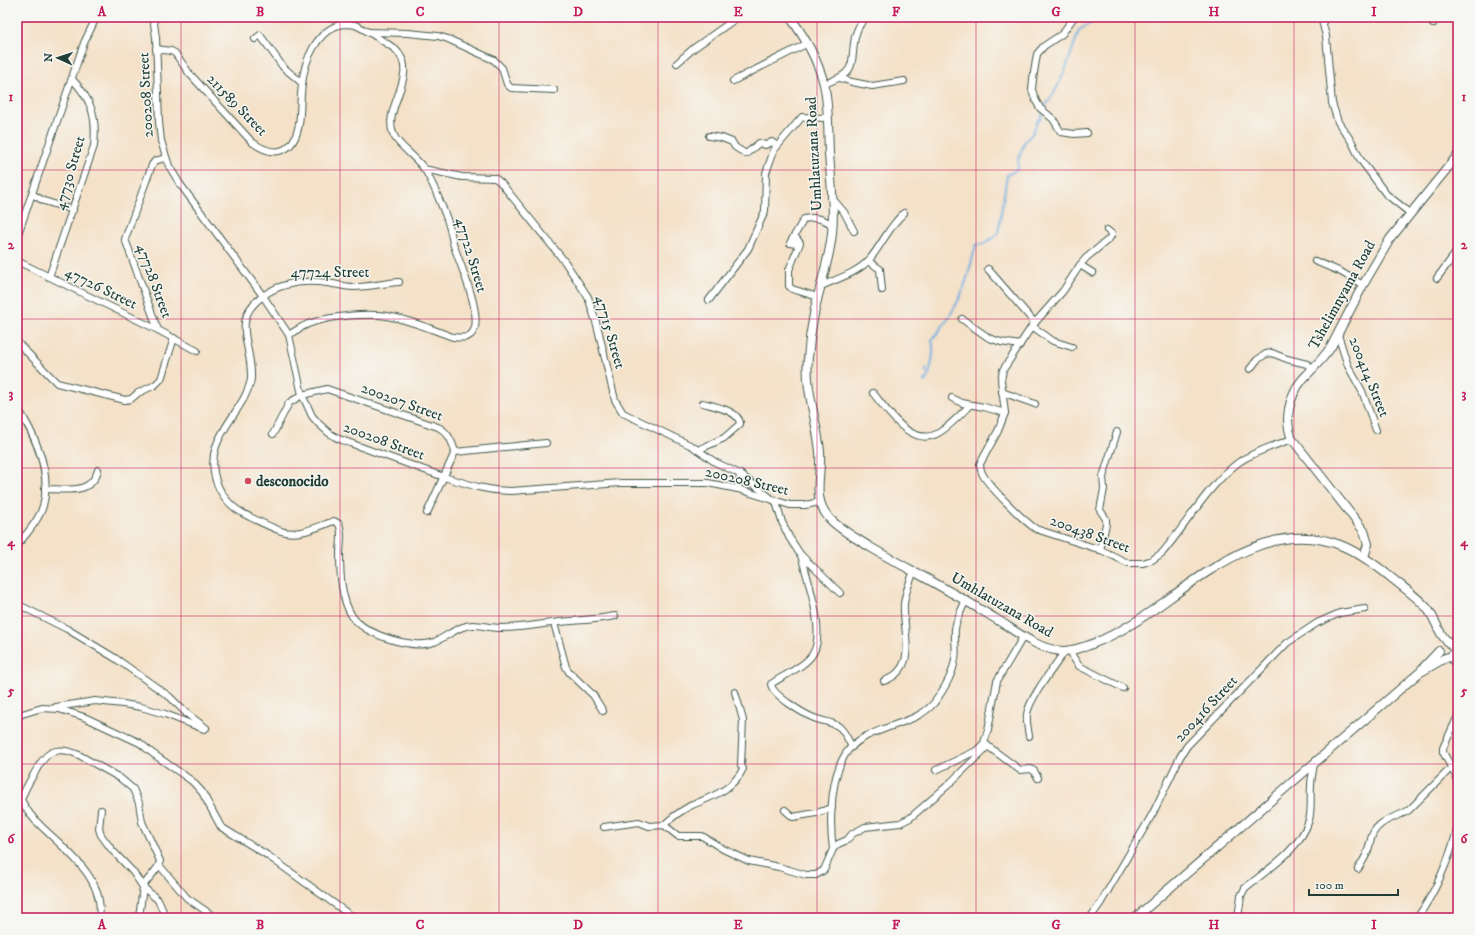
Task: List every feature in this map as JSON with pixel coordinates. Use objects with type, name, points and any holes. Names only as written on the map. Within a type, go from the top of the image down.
[{"type":"street","points":[[17,237],[84,43],[94,22],[99,17]]},
{"type":"street","name":"200208 Street","points":[[153,17],[156,37],[159,122],[165,158],[180,184],[263,296],[289,335],[302,395],[312,416],[329,433],[340,439],[444,477],[494,490],[511,491],[621,483],[681,482],[708,483],[738,489],[776,502],[790,505],[805,505],[820,502]]},
{"type":"street","points":[[677,63],[694,48],[738,17]]},
{"type":"street","name":"Umhlatuzana Road","points":[[790,17],[818,66],[824,84],[827,118],[832,225],[831,246],[813,317],[808,361],[810,398],[820,453],[818,484],[820,502],[823,510],[830,518],[847,533],[884,556],[966,600],[1023,637],[1051,649],[1068,651],[1107,639],[1124,630],[1213,567],[1257,545],[1272,541],[1302,537],[1322,539],[1341,545],[1364,557],[1418,599],[1431,613],[1453,652]]},
{"type":"street","points":[[824,84],[840,78],[847,73],[856,31],[867,17]]},
{"type":"street","points":[[1074,17],[1062,34],[1044,46],[1037,54],[1032,90],[1040,108],[1053,119],[1061,132],[1087,134]]},
{"type":"street","points":[[1321,17],[1326,36],[1332,103],[1338,122],[1352,142],[1360,159],[1386,194],[1410,213]]},
{"type":"street","points":[[1433,24],[1434,17]]},
{"type":"street","name":"211589 Street","points":[[156,49],[175,53],[189,73],[252,142],[261,149],[277,153],[289,146],[297,133],[300,116],[302,83],[308,60],[320,37],[326,31],[339,25],[346,24],[355,25],[366,31]]},
{"type":"street","points":[[366,31],[408,33],[443,38],[494,60],[502,68],[507,84],[511,88],[554,90]]},
{"type":"street","name":"47722 Street","points":[[289,335],[307,324],[317,321],[373,315],[394,317],[453,337],[462,338],[470,336],[474,331],[475,316],[470,294],[446,215],[424,169],[397,140],[392,128],[392,115],[403,80],[404,65],[396,50],[366,31]]},
{"type":"street","points":[[255,39],[260,35],[283,67],[302,83]]},
{"type":"street","points":[[733,81],[806,44]]},
{"type":"street","points":[[840,78],[872,86],[904,81]]},
{"type":"street","name":"47730 Street","points":[[49,277],[94,146],[95,124],[92,109],[82,90],[72,79]]},
{"type":"street","points":[[709,300],[748,249],[765,212],[766,173],[774,150],[802,117],[827,118]]},
{"type":"street","points":[[709,136],[722,138],[732,142],[734,147],[746,154],[759,143],[765,145],[772,142],[777,146]]},
{"type":"street","name":"Tshelimnyama Road","points":[[1364,557],[1368,544],[1364,531],[1292,439],[1288,422],[1289,407],[1296,390],[1302,381],[1325,356],[1338,335],[1363,285],[1390,239],[1458,155]]},
{"type":"street","name":"47728 Street","points":[[158,330],[125,239],[152,165],[155,161],[165,158]]},
{"type":"street","name":"47715 Street","points":[[424,169],[462,177],[495,178],[501,183],[565,262],[588,297],[597,325],[615,400],[620,410],[623,413],[674,436],[715,462],[740,474],[776,502]]},
{"type":"street","points":[[32,194],[44,201],[73,210]]},
{"type":"street","points":[[831,197],[844,212],[854,231]]},
{"type":"street","points":[[821,286],[849,274],[868,260],[885,239],[895,221],[904,213]]},
{"type":"street","points":[[818,297],[792,289],[789,286],[789,270],[800,243],[797,239],[796,244],[790,243],[795,233],[802,225],[804,218],[815,217],[827,221],[832,225]]},
{"type":"street","points":[[952,398],[962,403],[1005,413],[1001,380],[1003,370],[1034,324],[1063,291],[1080,265],[1086,258],[1110,239],[1112,234],[1107,230]]},
{"type":"street","points":[[1437,278],[1458,250]]},
{"type":"street","name":"47726 Street","points":[[17,260],[174,338],[197,351]]},
{"type":"street","points":[[868,260],[880,270],[882,290]]},
{"type":"street","points":[[1315,261],[1341,272],[1363,285]]},
{"type":"street","points":[[1080,265],[1093,273]]},
{"type":"street","points":[[988,268],[1034,324],[1053,341],[1072,347]]},
{"type":"street","name":"47724 Street","points":[[399,282],[354,287],[325,283],[289,283],[274,289],[251,306],[244,318],[244,328],[251,370],[250,387],[235,415],[216,443],[214,453],[213,472],[223,496],[228,503],[247,516],[281,531],[298,532],[334,521],[339,524],[341,531],[341,571],[343,591],[348,608],[358,624],[371,632],[401,642],[424,644],[434,642],[468,626],[513,628],[554,623]]},
{"type":"street","points":[[962,319],[989,338],[1001,342],[1020,345]]},
{"type":"street","name":"200414 Street","points":[[1338,335],[1348,366],[1362,391],[1376,430]]},
{"type":"street","points":[[17,342],[57,383],[120,399],[130,399],[161,379],[174,338]]},
{"type":"street","points":[[1250,369],[1257,360],[1266,354],[1272,353],[1287,359],[1308,364],[1314,369]]},
{"type":"street","name":"200207 Street","points":[[302,395],[322,390],[331,390],[438,426],[444,430],[450,438],[455,452]]},
{"type":"street","points":[[1002,392],[1035,404]]},
{"type":"street","points":[[873,393],[904,428],[912,434],[921,436],[932,435],[940,432],[970,405]]},
{"type":"street","points":[[273,434],[289,403],[302,395]]},
{"type":"street","points":[[698,450],[724,438],[739,427],[740,424],[740,419],[737,416],[724,409],[703,403]]},
{"type":"street","points":[[17,407],[31,431],[38,450],[43,468],[45,489],[43,508],[35,523],[17,544]]},
{"type":"street","name":"200438 Street","points":[[1005,413],[998,431],[980,464],[982,473],[990,485],[1031,526],[1100,550],[1128,563],[1143,563],[1152,560],[1162,553],[1216,484],[1235,466],[1256,452],[1292,439]]},
{"type":"street","points":[[1100,550],[1106,524],[1106,519],[1100,510],[1104,489],[1103,477],[1117,432]]},
{"type":"street","points":[[427,513],[455,452],[546,443]]},
{"type":"street","points":[[45,489],[85,488],[96,479],[98,470]]},
{"type":"street","points":[[738,489],[740,474]]},
{"type":"street","points":[[776,502],[782,522],[789,537],[800,554],[840,593]]},
{"type":"street","points":[[800,554],[816,612],[817,629],[815,649],[809,659],[771,684],[772,690],[784,700],[814,718],[836,725],[844,732],[852,747]]},
{"type":"street","points":[[884,681],[900,671],[908,649],[904,604],[906,592],[914,571]]},
{"type":"street","points":[[833,849],[830,831],[835,781],[840,764],[852,747],[867,735],[916,718],[934,703],[952,670],[956,658],[956,623],[966,600]]},
{"type":"street","points":[[17,604],[67,629],[115,658],[170,697],[186,713],[206,728],[204,729],[165,714],[141,707],[101,701],[42,708],[17,717]]},
{"type":"street","name":"200416 Street","points":[[1090,918],[1100,904],[1153,813],[1180,757],[1187,746],[1287,643],[1317,623],[1340,614],[1365,609]]},
{"type":"street","points":[[603,711],[592,695],[569,672],[566,667],[563,650],[558,642],[554,623],[597,620],[614,616]]},
{"type":"street","name":"Umhlatuzana Road","points":[[1439,629],[1439,650]]},
{"type":"street","points":[[664,825],[678,836],[702,836],[723,849],[749,861],[779,867],[806,876],[816,875],[824,870],[833,849],[838,844],[847,840],[852,834],[865,827],[900,822],[910,818],[947,786],[986,744],[997,681],[1023,637]]},
{"type":"street","points":[[1419,673],[1453,652],[1458,637]]},
{"type":"street","points":[[1135,918],[1419,673],[1444,643],[1453,652],[1458,668]]},
{"type":"street","points":[[1439,650],[1440,655],[1453,652]]},
{"type":"street","points":[[1029,736],[1027,718],[1029,708],[1046,677],[1068,651],[1079,666],[1123,688]]},
{"type":"street","points":[[604,827],[639,822],[649,826],[664,825],[673,817],[689,807],[710,798],[727,788],[740,776],[743,769],[741,765],[743,720],[735,692]]},
{"type":"street","points":[[50,708],[84,717],[140,743],[192,781],[202,792],[221,827],[267,855],[354,918]]},
{"type":"street","points":[[1458,716],[1443,748],[1443,752],[1456,776],[1458,788]]},
{"type":"street","points":[[936,770],[976,751],[986,744]]},
{"type":"street","points":[[986,744],[1020,770],[1031,769],[1038,778]]},
{"type":"street","points":[[99,918],[99,900],[91,879],[78,862],[39,824],[19,798],[47,754],[64,750],[72,751],[120,778],[133,789],[140,803],[142,822],[160,861],[159,865],[148,877],[143,887],[139,918]]},
{"type":"street","points":[[1238,918],[1241,896],[1245,888],[1295,846],[1306,826],[1310,814],[1311,784],[1314,764]]},
{"type":"street","points":[[1358,870],[1368,852],[1371,836],[1376,829],[1389,818],[1409,810],[1451,768]]},
{"type":"street","points":[[785,810],[793,817],[816,813],[832,808]]},
{"type":"street","points":[[101,810],[99,829],[101,835],[112,850],[133,872],[143,887],[158,900],[166,918]]},
{"type":"street","points":[[1417,918],[1429,900],[1443,872],[1458,827]]},
{"type":"street","points":[[159,865],[187,898],[216,918]]},
{"type":"waterway","points":[[1043,109],[1050,100],[1060,81],[1069,61],[1079,30],[1091,23],[1096,17]]},
{"type":"waterway","points":[[925,380],[925,382],[932,362],[932,340],[958,301],[966,282],[976,245],[984,244],[998,234],[1007,175],[1018,169],[1018,160],[1025,141],[1032,134],[1038,120],[1041,118],[1042,113]]},
{"type":"waterway","points":[[926,368],[926,373]]},
{"type":"place","name":"desconocido","points":[[248,481]]}]
